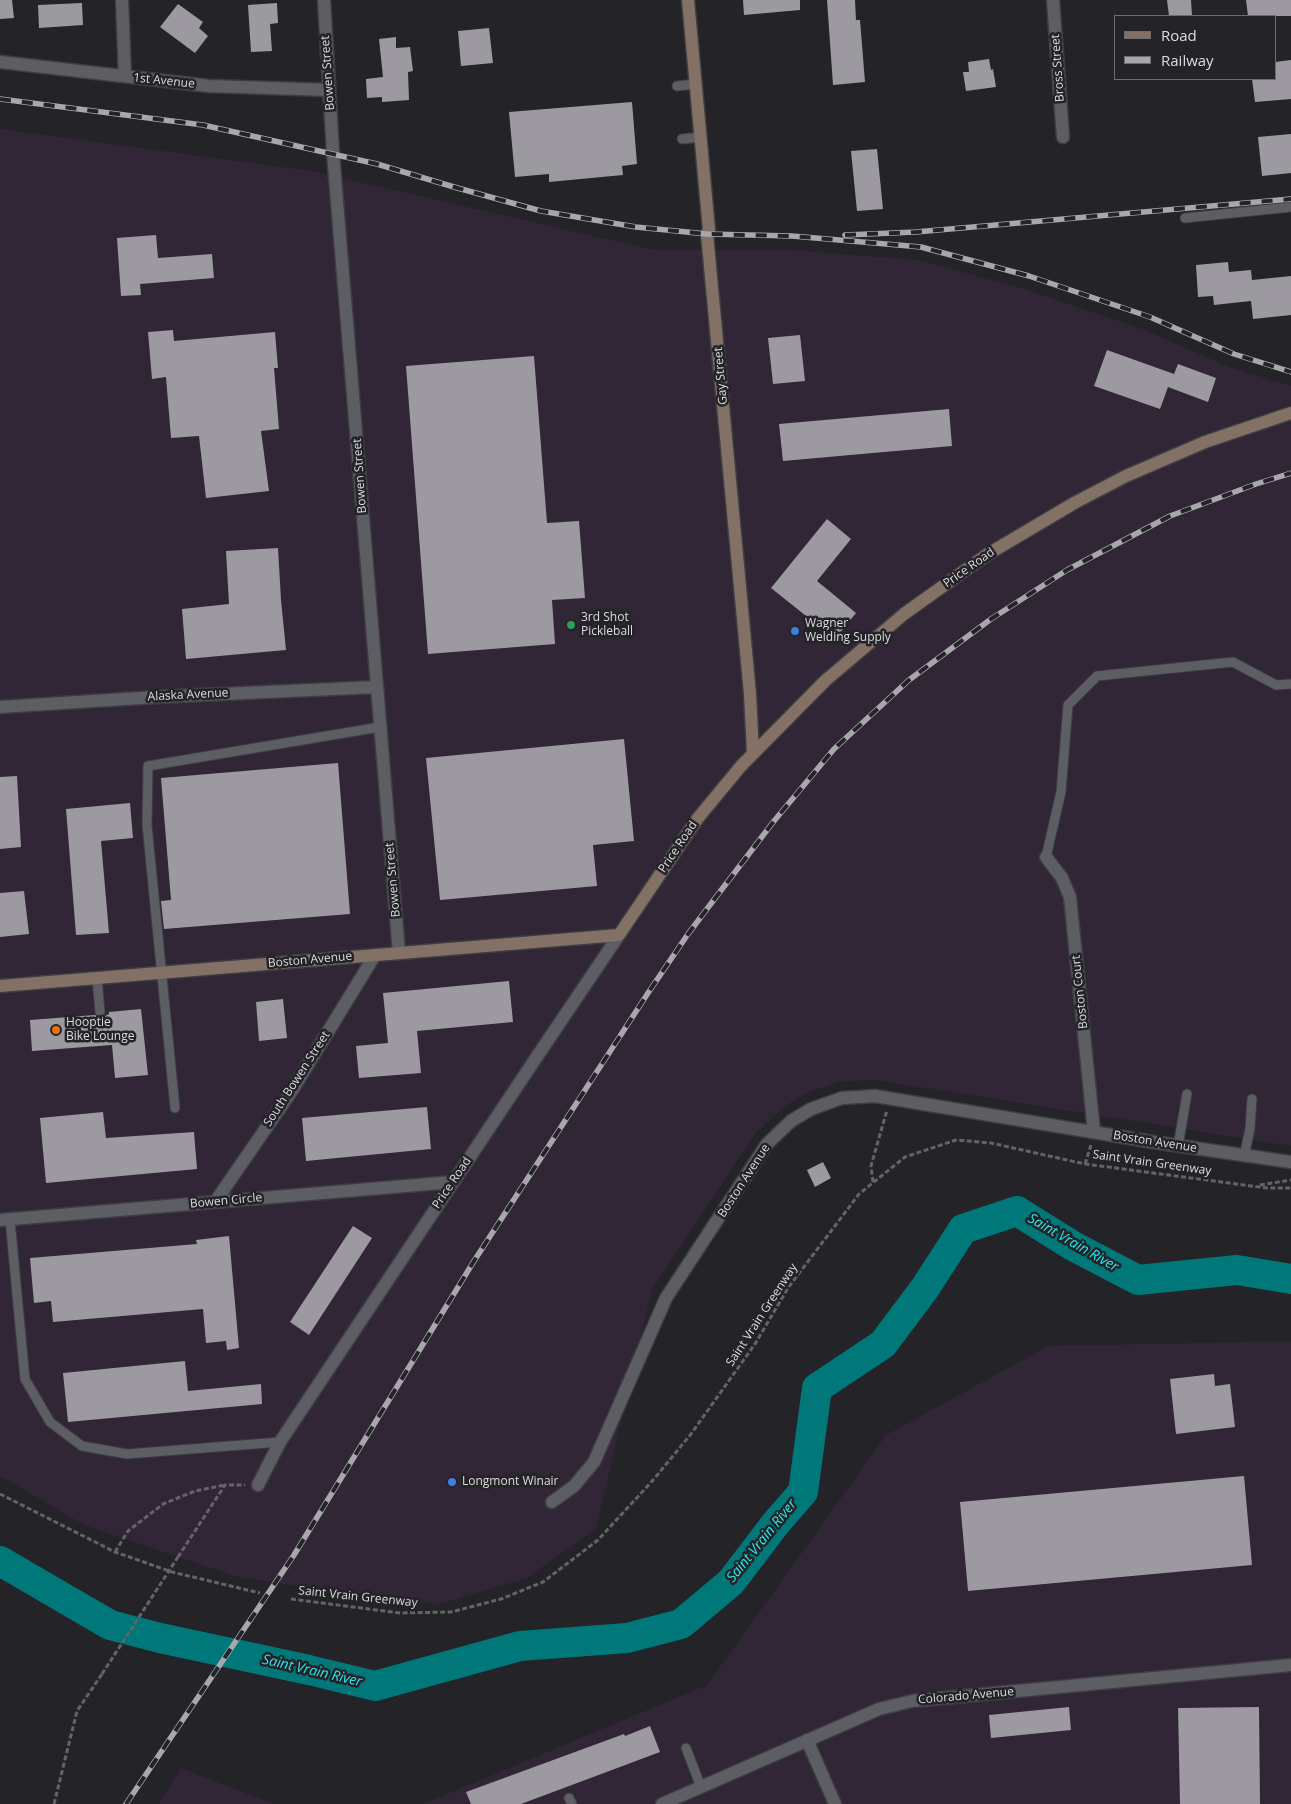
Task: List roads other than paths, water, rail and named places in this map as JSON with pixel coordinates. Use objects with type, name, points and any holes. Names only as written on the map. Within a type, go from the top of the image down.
[{"type":"street","points":[[122,0],[125,76]]},
{"type":"street","name":"Bowen Street","points":[[324,0],[399,953]]},
{"type":"street","name":"Gay Street","points":[[688,0],[709,230],[707,234],[750,694],[753,753]]},
{"type":"street","name":"Bross Street","points":[[1053,0],[1063,137]]},
{"type":"street","name":"1st Avenue","points":[[0,62],[210,86],[330,90]]},
{"type":"street","name":"Price Road","points":[[258,1485],[280,1442],[698,818],[753,753],[826,680],[897,620],[988,554],[1076,502],[1126,476],[1205,442],[1291,413]]},
{"type":"street","name":"Alaska Avenue","points":[[0,706],[377,687]]},
{"type":"street","name":"Boston Court","points":[[1046,857],[1062,878],[1070,897],[1094,1132]]},
{"type":"street","name":"Boston Avenue","points":[[0,986],[619,935]]},
{"type":"street","name":"South Bowen Street","points":[[215,1202],[291,1092],[375,954]]},
{"type":"street","name":"Boston Avenue","points":[[552,1502],[574,1486],[594,1462],[666,1298],[768,1144],[791,1122],[821,1104],[842,1098],[875,1096],[1178,1146],[1291,1162]]},
{"type":"street","name":"Bowen Circle","points":[[5,1220],[453,1182]]},
{"type":"street","name":"Colorado Avenue","points":[[662,1804],[879,1710],[912,1701],[1291,1666]]},
{"type":"street","points":[[807,1740],[835,1804]]},
{"type":"lane","points":[[677,86],[696,84]]},
{"type":"lane","points":[[682,138],[701,138]]},
{"type":"lane","points":[[1185,218],[1291,207]]},
{"type":"lane","points":[[1046,857],[1061,792],[1068,705],[1097,676],[1233,662],[1276,685],[1291,684]]},
{"type":"lane","points":[[176,1108],[147,825],[148,766],[380,727]]},
{"type":"lane","points":[[98,978],[100,1012]]},
{"type":"lane","points":[[1178,1146],[1187,1094]]},
{"type":"lane","points":[[1244,1156],[1250,1129],[1252,1099]]},
{"type":"lane","points":[[5,1220],[25,1379],[50,1422],[82,1446],[127,1454],[280,1442]]},
{"type":"lane","points":[[686,1748],[701,1787]]},
{"type":"waterway","name":"Saint Vrain River","points":[[0,1561],[110,1625],[375,1686],[520,1646],[627,1638],[681,1624],[731,1582],[776,1523],[803,1492],[817,1388],[883,1344],[925,1288],[963,1229],[1017,1211],[1073,1246],[1138,1280],[1237,1270],[1291,1279]]},
{"type":"railway","points":[[0,99],[203,125],[377,164],[541,211],[636,227],[707,234],[792,236],[921,247],[1029,276],[1150,317],[1234,354],[1291,372]]},
{"type":"railway","points":[[845,235],[916,232],[1291,199]]},
{"type":"railway","points":[[126,1804],[294,1555],[474,1261],[648,993],[716,897],[774,821],[834,749],[909,680],[991,619],[1067,570],[1170,516],[1291,473]]},
{"type":"place","name":"3rd Shot Pickleball","points":[[571,625]]},
{"type":"place","name":"Wagner Welding Supply","points":[[795,631]]},
{"type":"place","name":"Hooptie Bike Lounge","points":[[56,1030]]},
{"type":"place","name":"Longmont Winair","points":[[452,1482]]}]
